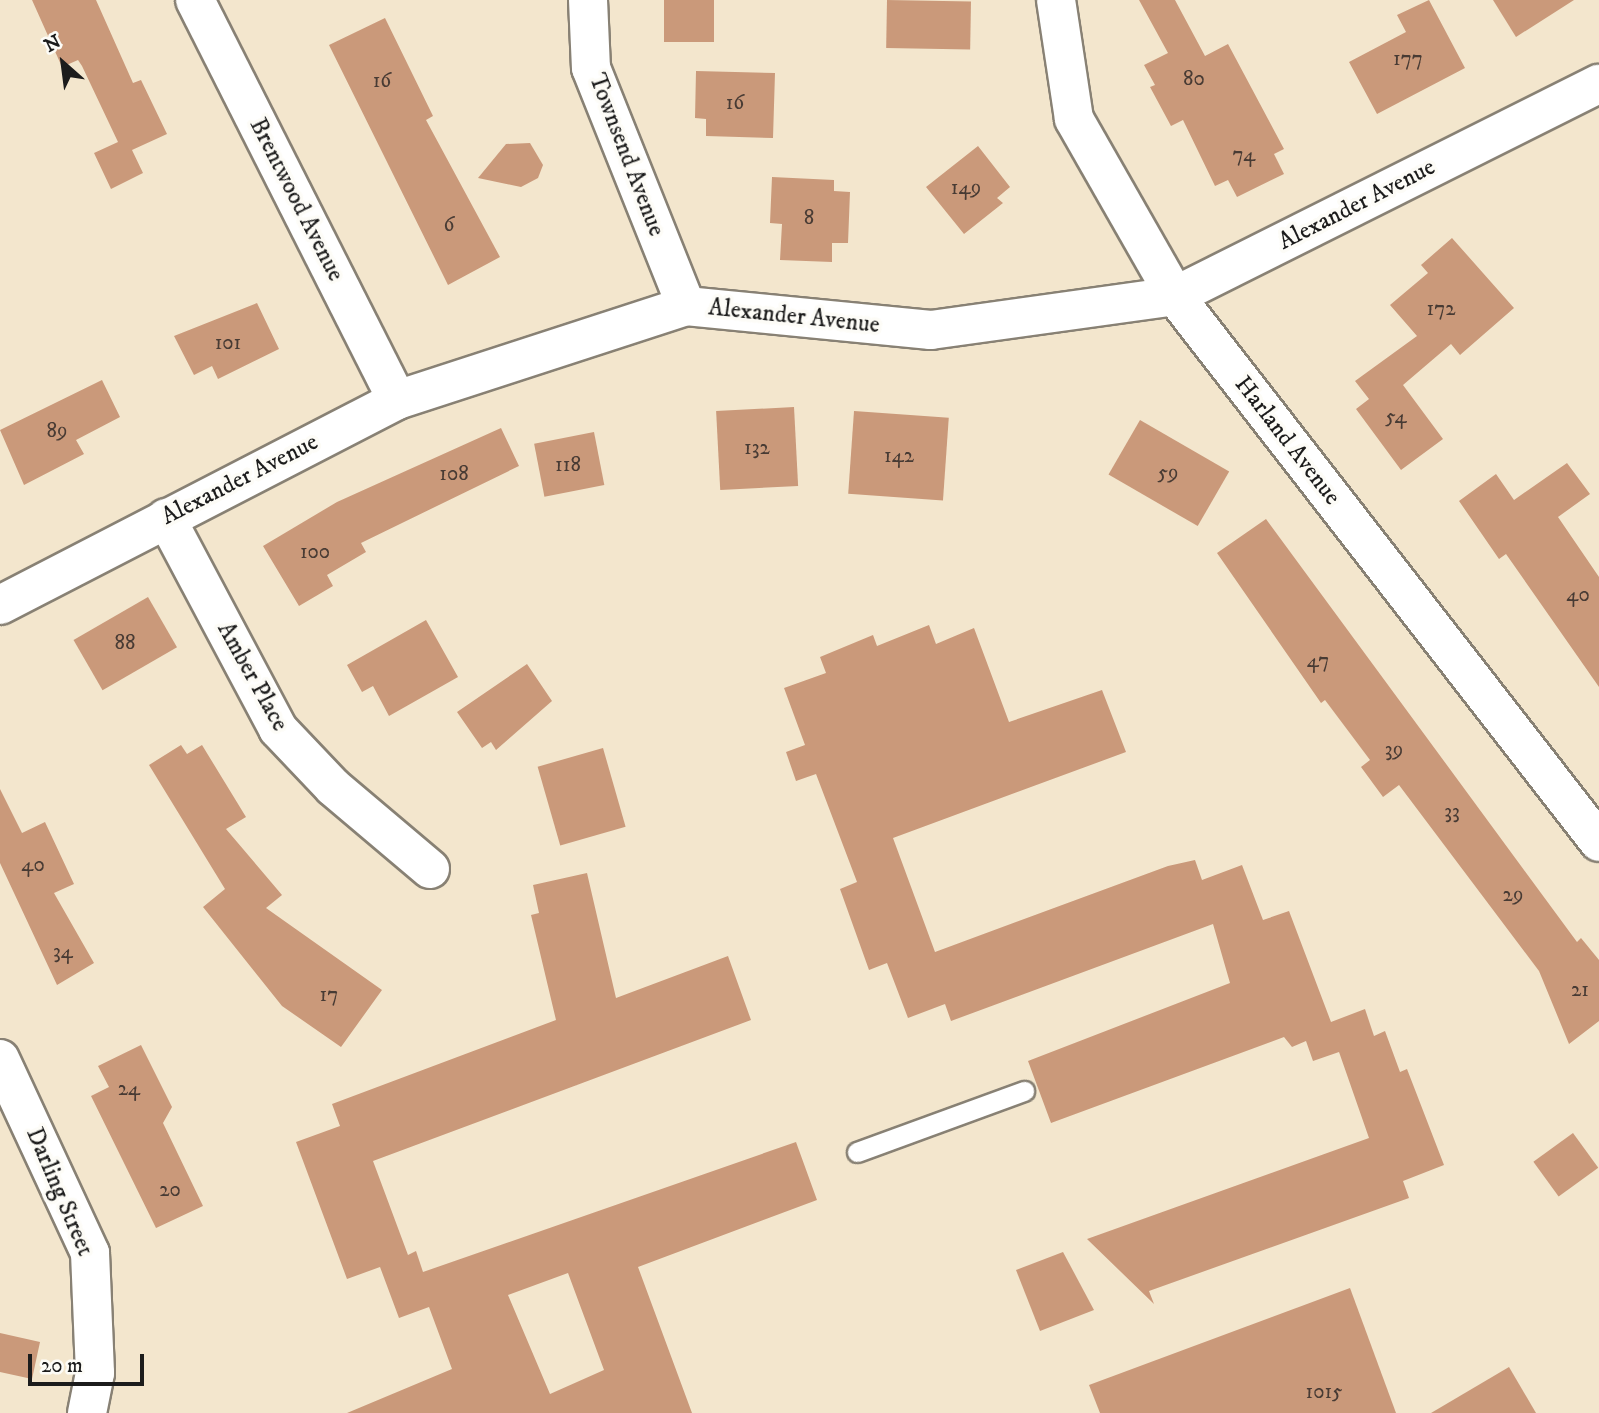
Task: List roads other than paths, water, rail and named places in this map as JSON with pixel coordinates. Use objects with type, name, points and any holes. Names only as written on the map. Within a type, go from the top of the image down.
[{"type":"street","name":"Brentwood Avenue","points":[[195,0],[397,400]]},
{"type":"street","name":"Townsend Avenue","points":[[588,0],[591,68],[686,306]]},
{"type":"street","name":"Harland Avenue","points":[[1056,0],[1074,119],[1175,296],[1599,842]]},
{"type":"street","name":"Alexander Avenue","points":[[4,591],[166,518],[397,400],[686,306],[931,330],[1175,296],[1599,84]]},
{"type":"street","name":"Amber Place","points":[[166,518],[278,729],[333,787],[430,869]]},
{"type":"street","name":"Darling Street","points":[[0,1059],[90,1252],[95,1373],[87,1413]]},
{"type":"lane","points":[[857,1152],[1024,1091]]}]
